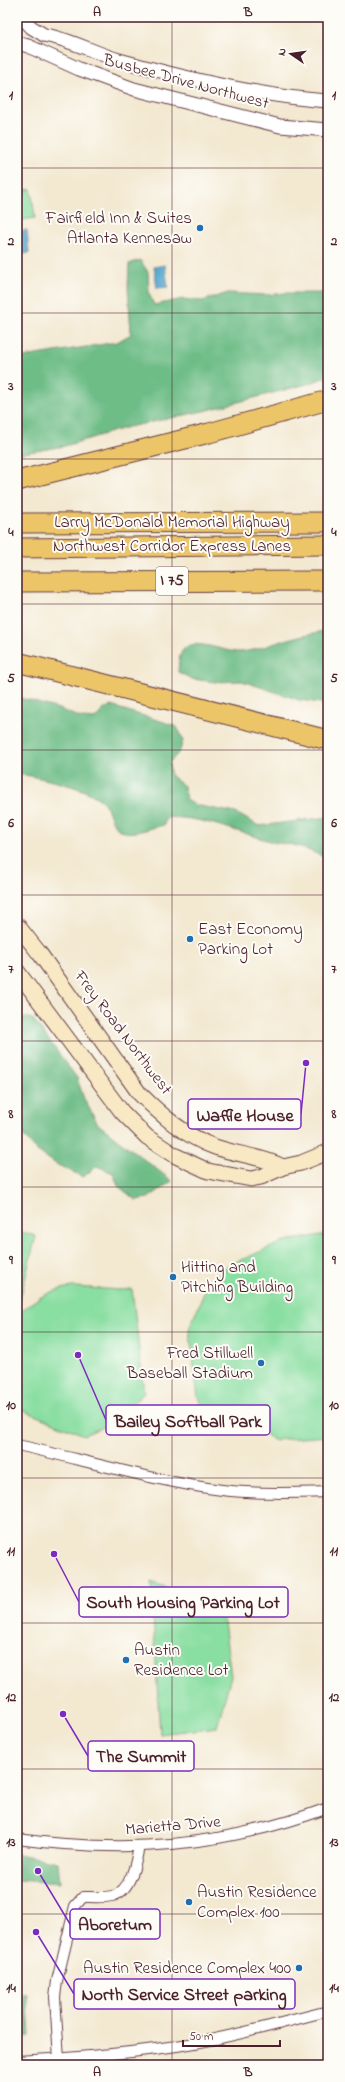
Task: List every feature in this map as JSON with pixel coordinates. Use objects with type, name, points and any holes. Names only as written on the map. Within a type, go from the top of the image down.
[{"type":"highway","points":[[17,481],[209,433],[328,400]]},
{"type":"highway","name":"Larry McDonald Memorial Highway","points":[[17,523],[328,522]]},
{"type":"highway","name":"Northwest Corridor Express Lanes","points":[[17,548],[328,545]]},
{"type":"highway","name":"I 75","points":[[17,582],[328,580]]},
{"type":"highway","points":[[17,662],[328,740]]},
{"type":"main road","name":"Frey Road Northwest","points":[[17,925],[40,954],[139,1093],[158,1112],[178,1128],[214,1146],[262,1158],[283,1167]]},
{"type":"main road","points":[[17,971],[122,1112],[138,1129],[157,1144],[198,1167],[230,1176],[251,1179],[261,1177],[283,1167],[301,1163],[328,1152]]},
{"type":"street","name":"Busbee Drive Northwest","points":[[22,17],[37,32],[53,36],[106,56],[175,75],[292,98],[328,101]]},
{"type":"street","points":[[33,17],[53,36]]},
{"type":"street","name":"Busbee Drive Northwest","points":[[17,43],[28,46],[79,69],[134,89],[280,126],[328,130]]},
{"type":"street","points":[[17,1445],[140,1474],[222,1490],[283,1494],[328,1492]]},
{"type":"street","name":"Marietta Drive","points":[[17,1839],[62,1845],[106,1847],[139,1846],[228,1838],[298,1819],[328,1808]]},
{"type":"street","points":[[59,2059],[55,1997],[57,1980],[76,1906],[83,1897],[113,1896],[123,1889],[133,1870],[139,1846]]},
{"type":"street","points":[[17,2061],[124,2053],[196,2043],[328,2011]]},
{"type":"green space","points":[[31,189],[35,218],[21,220],[17,191]]},
{"type":"green space","points":[[140,260],[148,272],[149,293],[154,305],[183,299],[202,301],[228,293],[266,295],[285,293],[328,293],[328,376],[311,383],[208,410],[124,428],[65,446],[17,454],[17,358],[117,342],[131,334],[128,287],[129,264]]},
{"type":"green space","points":[[328,630],[328,704],[299,700],[242,681],[215,682],[192,679],[178,672],[179,658],[183,649],[191,645],[204,645],[239,652],[259,649],[294,638]]},
{"type":"green space","points":[[17,697],[59,709],[81,718],[95,719],[103,710],[111,706],[177,727],[183,740],[180,751],[169,763],[171,776],[184,786],[186,800],[195,805],[236,813],[259,826],[328,817],[328,858],[294,845],[273,842],[190,819],[166,818],[164,825],[137,832],[121,831],[114,824],[104,803],[93,795],[72,786],[17,773]]},
{"type":"green space","points":[[23,1017],[33,1019],[77,1078],[84,1099],[98,1124],[172,1181],[148,1198],[136,1200],[118,1186],[113,1173],[97,1166],[83,1177],[56,1164],[36,1150],[23,1135],[22,1123],[17,1113],[17,1085],[21,1064],[19,1051],[17,1049],[17,1037]]},
{"type":"green space","points":[[17,1231],[36,1236],[18,1307],[17,1306]]},
{"type":"green space","name":"Fred Stillwell Baseball Stadium","points":[[328,1234],[328,1436],[272,1440],[260,1428],[212,1434],[198,1397],[189,1329],[206,1288],[227,1266],[285,1241]]},
{"type":"green space","points":[[73,1287],[122,1290],[132,1289],[144,1393],[110,1424],[84,1435],[17,1408],[17,1316],[35,1300],[42,1296],[57,1290]]},
{"type":"green space","points":[[151,1582],[222,1607],[231,1676],[217,1727],[160,1734]]},
{"type":"green space","points":[[17,1854],[58,1862],[60,1883],[17,1880]]},
{"type":"green space","points":[[17,1994],[27,1995],[30,2036],[17,2037]]},
{"type":"water","points":[[27,230],[29,253],[17,255],[17,231]]},
{"type":"water","points":[[165,265],[168,287],[157,288],[154,267]]},
{"type":"place","name":"Fairfield Inn & Suites Atlanta Kennesaw","points":[[200,228]]},
{"type":"place","name":"East Economy Parking Lot","points":[[190,939]]},
{"type":"place","name":"Waffle House","points":[[306,1063]]},
{"type":"place","name":"Hitting and Pitching Building","points":[[173,1277]]},
{"type":"place","name":"Bailey Softball Park","points":[[78,1355]]},
{"type":"place","name":"Fred Stillwell Baseball Stadium","points":[[261,1363]]},
{"type":"place","name":"South Housing Parking Lot","points":[[54,1554]]},
{"type":"place","name":"Austin Residence Lot","points":[[126,1660]]},
{"type":"place","name":"The Summit","points":[[63,1714]]},
{"type":"place","name":"Aboretum","points":[[38,1871]]},
{"type":"place","name":"Austin Residence Complex 100","points":[[189,1902]]},
{"type":"place","name":"North Service Street parking","points":[[36,1932]]},
{"type":"place","name":"Austin Residence Complex 400","points":[[299,1968]]}]
